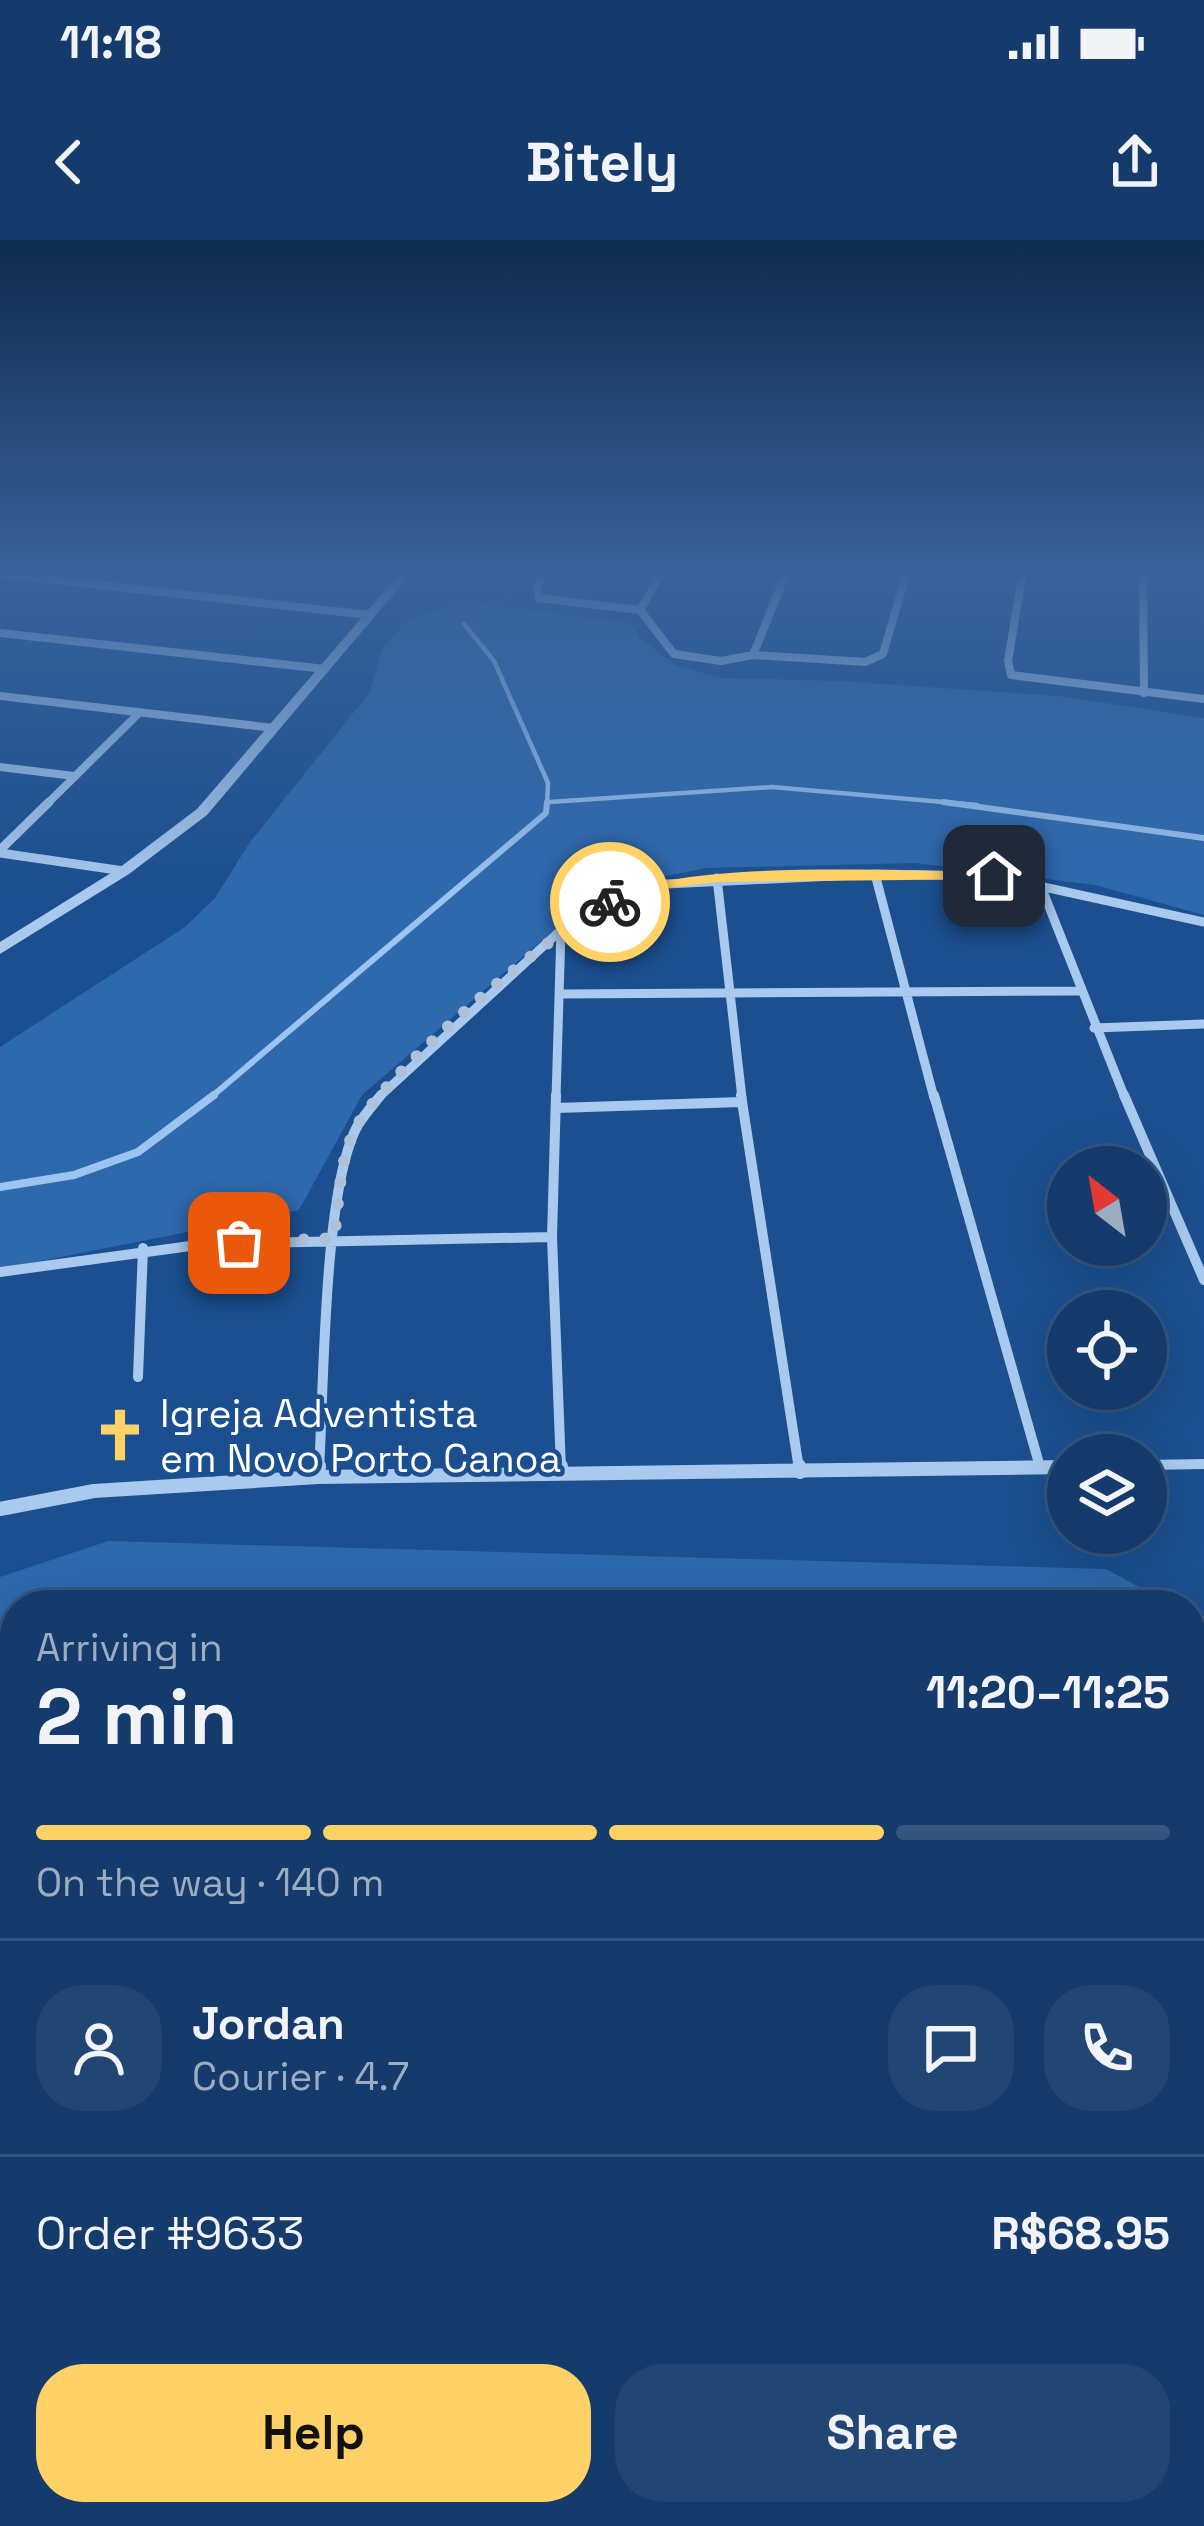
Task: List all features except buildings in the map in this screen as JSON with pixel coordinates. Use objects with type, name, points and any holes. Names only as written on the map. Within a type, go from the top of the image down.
[{"type":"street","points":[[0,949],[124,871],[202,812],[317,678]]},
{"type":"street","points":[[1024,678],[1204,699]]},
{"type":"street","points":[[1144,678],[1144,693]]},
{"type":"street","points":[[0,696],[274,728]]},
{"type":"street","points":[[0,851],[139,713]]},
{"type":"street","points":[[0,767],[74,776]]},
{"type":"street","points":[[0,851],[124,871]]},
{"type":"street","points":[[875,874],[904,992],[1040,1467]]},
{"type":"street","points":[[318,1477],[334,1238],[345,1162],[357,1126],[433,1044],[562,930],[634,892],[717,878],[875,874],[971,874],[1040,884],[1204,922]]},
{"type":"street","points":[[717,878],[742,1102],[800,1472]]},
{"type":"street","points":[[1040,884],[1078,991],[1204,1280]]},
{"type":"street","points":[[561,1474],[551,1237],[562,930]]},
{"type":"street","points":[[559,994],[1078,991]]},
{"type":"street","points":[[1094,1028],[1204,1024]]},
{"type":"street","points":[[556,1108],[742,1102]]},
{"type":"street","points":[[0,1272],[143,1248],[334,1238],[551,1237]]},
{"type":"street","points":[[138,1377],[143,1248]]},
{"type":"street","points":[[1167,1465],[1204,1464]]},
{"type":"street","points":[[0,1509],[94,1491],[318,1477],[1047,1467]]},
{"type":"shaded area","points":[[374,678],[840,681],[1059,696],[1204,718],[1204,915],[1095,885],[916,863],[706,868],[602,889],[362,1095],[299,1210],[0,1269],[0,1047],[185,927],[215,898],[250,842],[370,692]]},
{"type":"shaded area","points":[[108,1541],[1106,1569],[1144,1590],[0,1590],[0,1577]]},
{"type":"waterway","points":[[501,678],[548,783],[547,805]]},
{"type":"waterway","points":[[550,802],[772,787],[943,802]]},
{"type":"waterway","points":[[210,1098],[546,813],[547,802]]},
{"type":"waterway","points":[[943,802],[977,805]]},
{"type":"waterway","points":[[943,802],[1204,838]]},
{"type":"waterway","points":[[210,1098],[214,1095]]},
{"type":"waterway","points":[[0,1187],[74,1175],[138,1152],[210,1098]]},
{"type":"way so far","points":[[239,1243],[334,1238],[349,1143],[380,1096],[562,930],[610,902]]},
{"type":"place","name":"Igreja Adventista em Novo Porto Canoa","points":[[120,1435]]},
{"type":"route","points":[[610,902],[665,884],[717,878],[994,876]]}]
